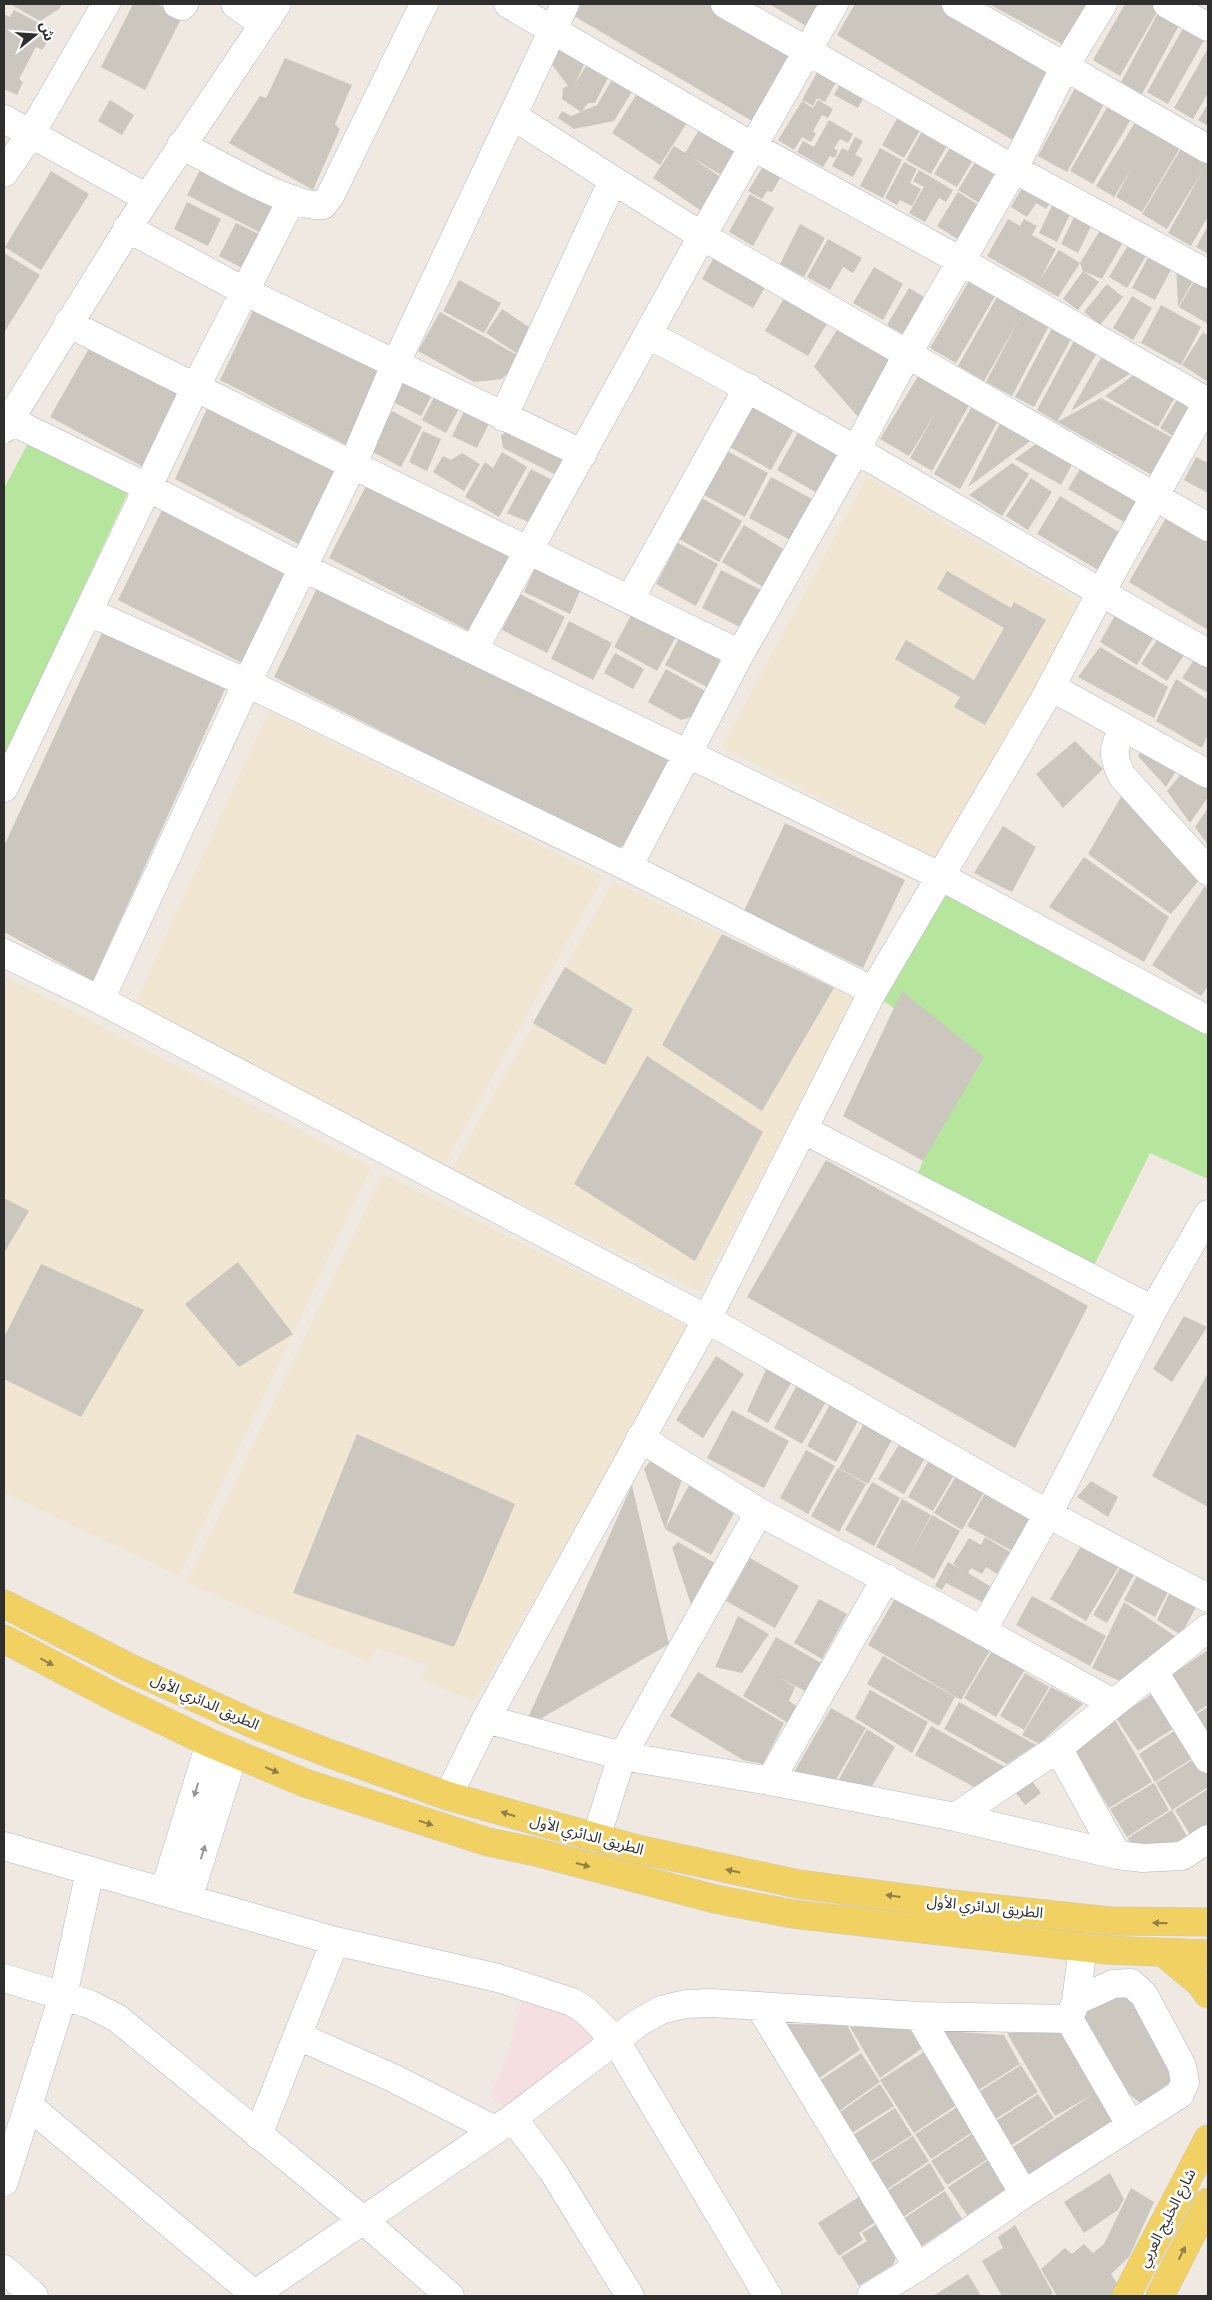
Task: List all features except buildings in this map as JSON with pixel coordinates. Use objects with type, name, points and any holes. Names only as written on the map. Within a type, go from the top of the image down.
[{"type":"main road","name":"الطريق الدائري الأول","points":[[4,1604],[130,1668],[258,1726],[328,1754],[448,1796],[596,1838],[798,1884],[951,1904],[1110,1921],[1208,1922]]},
{"type":"main road","name":"الطريق الدائري الأول","points":[[4,1639],[116,1698],[222,1748],[305,1783],[488,1842],[715,1899],[793,1914],[1083,1947],[1208,1954]]},
{"type":"main road","points":[[1164,1953],[1200,1982],[1208,1994]]},
{"type":"main road","name":"شارع الخليج العربي","points":[[1126,2296],[1208,2139]]},
{"type":"main road","name":"شارع الخليج العربي","points":[[1160,2296],[1208,2202]]},
{"type":"street","points":[[4,173],[30,135],[106,4]]},
{"type":"street","points":[[176,4],[182,6],[184,4]]},
{"type":"street","points":[[235,4],[270,14],[127,228],[6,424],[149,488],[304,568],[940,876],[1208,1020]]},
{"type":"street","points":[[182,145],[292,199],[314,206],[323,204],[330,196],[424,4]]},
{"type":"street","points":[[448,1796],[486,1718],[707,1319],[873,991],[1051,687],[1100,594],[1156,498],[1208,402],[961,261],[754,147],[508,4]]},
{"type":"street","points":[[100,1000],[247,684],[353,464],[396,365],[552,29],[566,4]]},
{"type":"street","points":[[725,4],[1014,169],[1208,274]]},
{"type":"street","points":[[474,650],[702,236],[834,4]]},
{"type":"street","points":[[956,4],[1208,148]]},
{"type":"street","points":[[628,867],[740,654],[856,450],[908,353],[1014,169],[1066,66],[1103,4]]},
{"type":"street","points":[[1167,4],[1208,27]]},
{"type":"street","points":[[513,116],[702,236],[1208,527]]},
{"type":"street","points":[[4,120],[147,198]]},
{"type":"street","points":[[503,417],[613,180]]},
{"type":"street","points":[[4,788],[149,488],[195,388],[246,292],[292,199]]},
{"type":"street","points":[[127,228],[246,292],[583,454]]},
{"type":"street","points":[[68,323],[195,388],[740,654]]},
{"type":"street","points":[[649,335],[748,387],[1100,594],[1208,653]]},
{"type":"street","points":[[630,599],[748,387]]},
{"type":"street","points":[[89,612],[247,684],[628,867],[873,991]]},
{"type":"street","points":[[1051,687],[1208,774]]},
{"type":"street","points":[[1124,728],[1114,747],[1114,759],[1122,776],[1208,871]]},
{"type":"street","points":[[4,953],[100,1000],[707,1319],[1048,1514],[1208,1598]]},
{"type":"street","points":[[804,1130],[1153,1310]]},
{"type":"street","points":[[982,1631],[1048,1514],[1153,1310],[1208,1214]]},
{"type":"street","points":[[640,1438],[758,1512],[886,1578],[1113,1703]]},
{"type":"street","points":[[596,1838],[622,1756],[758,1512]]},
{"type":"street","points":[[770,1781],[886,1578]]},
{"type":"street","points":[[955,1817],[1058,1748],[1208,1628]]},
{"type":"street","points":[[1154,1672],[1208,1759]]},
{"type":"street","points":[[486,1718],[622,1756],[770,1781],[955,1817],[1117,1856],[1143,1858],[1182,1856],[1208,1839]]},
{"type":"street","points":[[176,1896],[222,1748]]},
{"type":"street","points":[[1058,1748],[1117,1856]]},
{"type":"street","points":[[4,1846],[335,1941],[498,1978],[572,2002],[585,2010],[616,2042],[768,2296]]},
{"type":"street","points":[[4,2182],[63,1996],[90,1871]]},
{"type":"street","points":[[258,2135],[335,1941]]},
{"type":"street","points":[[1083,1947],[1072,2010],[1131,2126]]},
{"type":"street","points":[[4,1978],[89,2004],[117,2018],[364,2220],[450,2296]]},
{"type":"street","points":[[29,2106],[253,2295],[504,2124],[616,2042],[638,2023],[661,2010],[685,2004],[919,2016],[1072,2010],[1112,1984],[1131,1983],[1144,1995],[1182,2066],[1185,2082],[1180,2094],[1024,2194],[918,2267],[871,2296]]},
{"type":"street","points":[[760,2007],[918,2267]]},
{"type":"street","points":[[919,2016],[1024,2194]]},
{"type":"street","points":[[298,2036],[504,2124],[552,2170],[630,2296]]},
{"type":"street","points":[[4,2269],[34,2296]]},
{"type":"shaded area","points":[[867,477],[1085,605],[941,861],[722,747]]},
{"type":"shaded area","points":[[269,711],[603,877],[445,1163],[132,1010]]},
{"type":"shaded area","points":[[613,882],[856,999],[700,1292],[452,1169]]},
{"type":"shaded area","points":[[4,976],[371,1167],[179,1576],[4,1492]]},
{"type":"shaded area","points":[[383,1174],[691,1328],[475,1701],[422,1680],[426,1664],[377,1648],[369,1662],[187,1583]]},
{"type":"shaded area","points":[[525,1992],[568,2010],[601,2039],[514,2113],[490,2096],[512,2046],[510,2044]]},
{"type":"green space","points":[[31,438],[129,490],[4,758],[4,488]]},
{"type":"green space","points":[[940,876],[1208,1024],[1208,1179],[1150,1153],[1090,1273],[913,1184],[968,1059],[875,995]]}]
